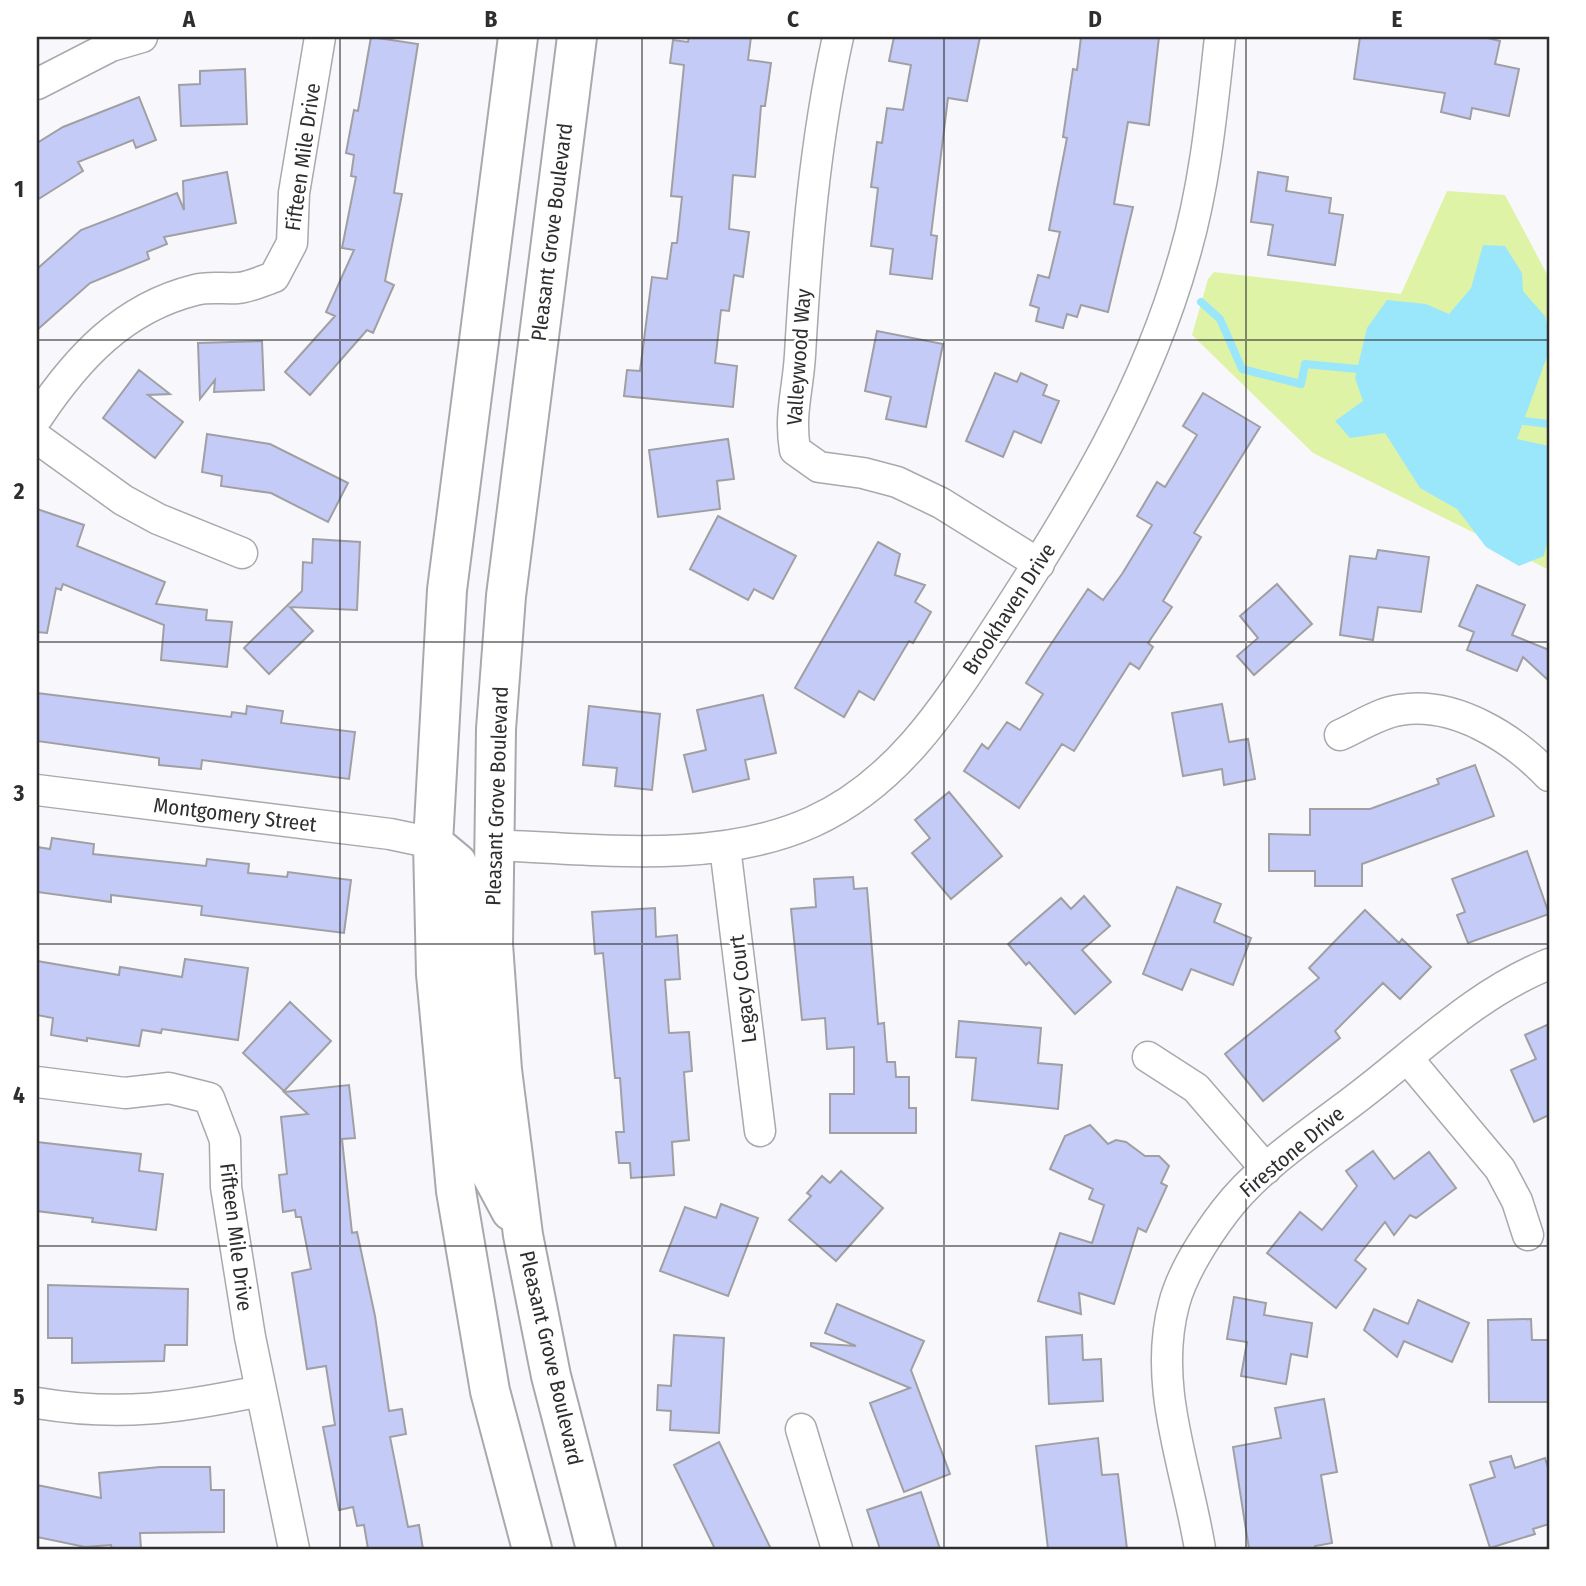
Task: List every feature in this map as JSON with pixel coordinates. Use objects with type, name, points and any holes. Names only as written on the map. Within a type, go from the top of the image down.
[{"type":"main road","points":[[518,37],[447,590],[433,843],[437,988],[456,1191],[490,1391],[532,1549]]},
{"type":"main road","name":"Pleasant Grove Boulevard","points":[[577,37],[506,596],[496,729],[493,944],[502,1070],[523,1235],[551,1376],[596,1549]]},
{"type":"main road","points":[[433,843],[457,863],[462,886],[470,1029],[482,1157],[523,1235]]},
{"type":"street","points":[[37,84],[109,41],[142,37]]},
{"type":"street","name":"Fifteen Mile Drive","points":[[37,418],[81,359],[113,328],[150,305],[197,289],[240,288],[274,278],[292,243],[294,193],[320,37]]},
{"type":"street","name":"Valleywood Way","points":[[838,37],[814,177],[799,368],[791,423],[795,450],[819,467],[863,473],[897,482],[941,503],[1039,564]]},
{"type":"street","name":"Brookhaven Drive","points":[[493,845],[680,850],[725,846],[772,837],[812,822],[847,803],[907,754],[942,711],[1039,564],[1119,427],[1159,335],[1185,256],[1202,179],[1220,37]]},
{"type":"street","points":[[37,439],[123,500],[158,519],[242,552]]},
{"type":"street","points":[[1340,735],[1399,709],[1435,710],[1473,720],[1516,747],[1549,776]]},
{"type":"street","name":"Montgomery Street","points":[[37,790],[390,834],[433,843]]},
{"type":"street","name":"Legacy Court","points":[[725,846],[760,1131]]},
{"type":"street","name":"Firestone Drive","points":[[1200,1549],[1167,1394],[1167,1342],[1174,1301],[1193,1263],[1225,1210],[1266,1168],[1408,1059],[1468,1008],[1520,976],[1549,964]]},
{"type":"street","points":[[1148,1057],[1196,1088],[1266,1168]]},
{"type":"street","points":[[1408,1059],[1500,1168],[1517,1201],[1528,1235]]},
{"type":"street","name":"Fifteen Mile Drive","points":[[37,1082],[125,1093],[169,1088],[209,1098],[225,1140],[226,1187],[260,1391],[294,1549]]},
{"type":"street","points":[[37,1403],[87,1410],[160,1410],[260,1391]]},
{"type":"street","points":[[801,1429],[836,1549]]},
{"type":"green space","points":[[1447,191],[1505,195],[1549,278],[1549,570],[1313,453],[1192,335],[1208,279],[1214,272],[1401,294]]},
{"type":"water","points":[[1483,245],[1505,246],[1522,273],[1523,291],[1545,316],[1549,332],[1549,351],[1517,439],[1549,446],[1549,533],[1544,556],[1519,566],[1486,547],[1457,509],[1420,488],[1385,433],[1350,438],[1335,421],[1363,401],[1355,378],[1367,328],[1387,300],[1426,304],[1449,314],[1471,288]]},
{"type":"building","points":[[371,37],[418,44],[394,193],[402,194],[385,281],[394,285],[373,333],[367,330],[310,395],[285,372],[335,316],[326,312],[354,250],[342,248],[356,177],[351,176],[354,155],[346,153],[354,110],[358,111]]},
{"type":"building","points":[[689,37],[751,37],[748,60],[771,63],[765,106],[761,106],[755,177],[733,175],[729,229],[749,232],[743,277],[734,275],[729,311],[721,310],[715,363],[737,366],[733,407],[624,396],[627,370],[640,371],[652,277],[667,279],[672,243],[677,243],[682,197],[671,196],[684,65],[670,63],[673,40],[688,42]]},
{"type":"building","points":[[894,37],[980,37],[967,101],[948,98],[931,235],[937,236],[932,279],[890,274],[893,249],[871,246],[878,188],[871,187],[877,142],[882,143],[887,108],[903,110],[911,65],[889,61]]},
{"type":"building","points":[[1081,37],[1159,37],[1149,125],[1128,122],[1114,204],[1133,207],[1108,312],[1081,305],[1077,317],[1067,314],[1063,328],[1036,321],[1039,308],[1030,305],[1038,275],[1049,278],[1060,232],[1049,230],[1067,138],[1063,137],[1073,69],[1077,70]]},
{"type":"building","points":[[1360,37],[1483,37],[1500,41],[1495,64],[1519,69],[1509,116],[1472,108],[1470,119],[1441,112],[1445,93],[1354,79]]},
{"type":"building","points":[[245,69],[247,124],[181,126],[179,85],[200,84],[200,71]]},
{"type":"building","points":[[139,97],[156,140],[136,148],[133,140],[78,162],[83,171],[37,200],[37,143],[63,127]]},
{"type":"building","points":[[227,172],[236,223],[164,237],[167,244],[147,252],[149,259],[90,283],[37,330],[37,269],[81,230],[177,193],[184,210],[183,181]]},
{"type":"building","points":[[1258,172],[1288,177],[1286,191],[1331,198],[1329,213],[1343,215],[1335,265],[1268,255],[1273,225],[1251,222]]},
{"type":"building","points":[[877,331],[943,344],[926,427],[886,419],[891,397],[865,391]]},
{"type":"building","points":[[262,341],[264,390],[214,392],[215,380],[200,399],[198,343]]},
{"type":"building","points":[[139,370],[170,394],[148,395],[183,422],[155,458],[103,418]]},
{"type":"building","points":[[995,373],[1017,382],[1021,373],[1047,385],[1043,395],[1059,401],[1041,443],[1014,431],[1003,457],[966,441]]},
{"type":"building","points":[[1203,393],[1260,427],[1194,533],[1201,537],[1163,601],[1172,607],[1148,643],[1153,647],[1139,669],[1130,663],[1074,751],[1062,744],[1019,808],[964,771],[982,744],[988,749],[1007,722],[1020,730],[1043,694],[1026,683],[1047,650],[1088,589],[1103,600],[1122,574],[1152,525],[1137,516],[1157,482],[1165,487],[1197,435],[1183,426]]},
{"type":"building","points":[[207,434],[270,444],[348,483],[328,522],[271,493],[221,486],[222,476],[202,472]]},
{"type":"building","points":[[728,439],[734,479],[717,481],[720,509],[658,517],[649,450]]},
{"type":"building","points":[[37,509],[84,525],[77,546],[165,582],[156,604],[207,610],[206,620],[232,622],[227,667],[161,660],[164,625],[63,584],[61,590],[56,588],[47,633],[37,632]]},
{"type":"building","points":[[718,516],[796,556],[773,599],[754,589],[748,600],[690,569]]},
{"type":"building","points":[[313,539],[360,542],[357,610],[290,607],[313,631],[269,674],[244,648],[302,591],[303,562],[312,563]]},
{"type":"building","points":[[878,542],[900,554],[895,575],[925,585],[915,602],[931,612],[913,643],[909,641],[874,700],[859,691],[844,717],[795,688]]},
{"type":"building","points":[[1378,550],[1429,557],[1421,612],[1378,607],[1373,640],[1340,635],[1350,556],[1376,559]]},
{"type":"building","points":[[1277,584],[1312,624],[1254,675],[1237,656],[1258,638],[1240,616]]},
{"type":"building","points":[[1477,585],[1525,605],[1512,635],[1549,650],[1549,681],[1523,657],[1517,671],[1467,650],[1474,632],[1459,626]]},
{"type":"building","points":[[37,693],[231,717],[232,712],[246,714],[247,706],[283,711],[281,723],[355,732],[349,779],[202,760],[201,769],[159,765],[159,758],[37,741]]},
{"type":"building","points":[[763,695],[776,753],[745,760],[749,779],[693,792],[684,755],[706,750],[697,710]]},
{"type":"building","points":[[1222,704],[1229,742],[1248,739],[1255,779],[1224,785],[1222,769],[1183,776],[1172,713]]},
{"type":"building","points":[[589,706],[660,714],[652,790],[615,786],[617,768],[583,765]]},
{"type":"building","points":[[1475,765],[1494,816],[1362,864],[1362,886],[1315,886],[1315,871],[1269,871],[1269,834],[1310,835],[1310,809],[1370,809],[1439,784],[1437,779]]},
{"type":"building","points":[[949,792],[1002,856],[951,899],[912,853],[930,838],[915,820]]},
{"type":"building","points":[[52,838],[94,844],[93,854],[206,866],[207,859],[249,864],[248,873],[287,877],[288,872],[351,880],[344,933],[201,915],[202,906],[111,895],[111,902],[37,892],[37,847],[50,849]]},
{"type":"building","points":[[1527,851],[1549,914],[1468,943],[1457,915],[1465,912],[1452,879]]},
{"type":"building","points":[[853,877],[854,889],[867,888],[878,1024],[884,1023],[887,1062],[895,1062],[896,1077],[909,1077],[909,1108],[916,1108],[916,1133],[830,1133],[830,1094],[854,1094],[854,1047],[827,1049],[825,1018],[802,1020],[791,909],[816,907],[814,879]]},
{"type":"building","points":[[1177,887],[1221,904],[1214,922],[1251,938],[1233,985],[1191,969],[1182,990],[1143,974]]},
{"type":"building","points":[[1084,896],[1110,926],[1082,950],[1111,982],[1075,1014],[1029,962],[1026,965],[1008,944],[1061,898],[1071,909]]},
{"type":"building","points":[[655,908],[656,937],[677,935],[680,979],[665,980],[669,1033],[689,1032],[692,1071],[684,1072],[689,1140],[672,1142],[674,1175],[631,1178],[630,1163],[619,1163],[616,1132],[624,1132],[620,1078],[615,1078],[603,953],[595,954],[592,912]]},
{"type":"building","points":[[1365,910],[1399,943],[1402,939],[1431,967],[1400,999],[1383,983],[1335,1031],[1340,1038],[1263,1101],[1225,1054],[1319,978],[1309,968]]},
{"type":"building","points":[[185,959],[248,968],[238,1040],[162,1029],[161,1033],[142,1030],[139,1046],[87,1038],[87,1041],[51,1035],[53,1018],[37,1015],[37,961],[119,975],[120,967],[182,977]]},
{"type":"building","points":[[290,1002],[331,1041],[284,1091],[243,1053]]},
{"type":"building","points":[[959,1021],[1041,1028],[1038,1063],[1062,1065],[1058,1109],[972,1100],[976,1058],[956,1057]]},
{"type":"building","points":[[1549,1024],[1549,1115],[1534,1122],[1511,1070],[1536,1059],[1525,1035]]},
{"type":"building","points":[[349,1085],[355,1138],[342,1139],[352,1233],[357,1232],[375,1316],[389,1411],[402,1409],[406,1434],[390,1437],[408,1527],[419,1525],[423,1549],[368,1549],[364,1525],[357,1526],[353,1507],[339,1510],[323,1427],[335,1425],[326,1366],[307,1369],[292,1273],[311,1269],[301,1217],[296,1217],[295,1210],[283,1212],[279,1175],[287,1174],[281,1117],[308,1114],[284,1092]]},
{"type":"building","points":[[1090,1125],[1108,1144],[1116,1140],[1126,1142],[1145,1156],[1159,1156],[1169,1166],[1161,1183],[1167,1186],[1146,1232],[1138,1228],[1114,1304],[1079,1293],[1081,1314],[1038,1301],[1060,1233],[1092,1243],[1104,1205],[1089,1199],[1093,1189],[1050,1169],[1065,1136]]},
{"type":"building","points":[[37,1142],[141,1154],[139,1171],[163,1174],[156,1230],[92,1222],[93,1218],[37,1211]]},
{"type":"building","points":[[1373,1151],[1394,1179],[1429,1152],[1456,1188],[1416,1218],[1410,1215],[1394,1235],[1385,1222],[1355,1260],[1366,1269],[1336,1308],[1267,1253],[1300,1212],[1322,1230],[1357,1186],[1346,1171]]},
{"type":"building","points":[[841,1171],[883,1208],[836,1261],[789,1220],[811,1196],[807,1193],[822,1176],[830,1183]]},
{"type":"building","points":[[721,1204],[758,1218],[728,1296],[660,1271],[685,1207],[716,1218]]},
{"type":"building","points":[[48,1285],[188,1289],[187,1345],[165,1345],[164,1361],[72,1363],[72,1338],[48,1338]]},
{"type":"building","points":[[1234,1297],[1266,1303],[1264,1315],[1312,1323],[1307,1357],[1291,1354],[1286,1384],[1241,1376],[1247,1342],[1227,1339]]},
{"type":"building","points":[[1418,1300],[1469,1323],[1452,1362],[1404,1341],[1397,1357],[1364,1330],[1374,1309],[1408,1324]]},
{"type":"building","points":[[837,1304],[924,1341],[911,1370],[950,1474],[904,1492],[870,1403],[910,1388],[811,1346],[811,1343],[856,1346],[825,1333]]},
{"type":"building","points":[[1531,1319],[1532,1340],[1549,1340],[1549,1402],[1489,1402],[1488,1320]]},
{"type":"building","points":[[674,1335],[724,1338],[719,1433],[670,1430],[671,1411],[657,1410],[658,1385],[671,1386]]},
{"type":"building","points":[[1082,1335],[1083,1360],[1101,1359],[1103,1401],[1049,1404],[1046,1337]]},
{"type":"building","points":[[1324,1399],[1337,1472],[1321,1475],[1332,1543],[1315,1546],[1315,1549],[1249,1549],[1233,1447],[1281,1438],[1275,1408]]},
{"type":"building","points":[[1098,1438],[1102,1475],[1118,1474],[1127,1549],[1048,1549],[1036,1446]]},
{"type":"building","points":[[719,1442],[771,1549],[715,1549],[674,1465]]},
{"type":"building","points":[[1511,1456],[1515,1468],[1545,1458],[1549,1471],[1549,1524],[1533,1529],[1535,1534],[1490,1548],[1470,1485],[1495,1477],[1490,1462]]},
{"type":"building","points":[[160,1467],[210,1467],[211,1490],[224,1490],[224,1532],[140,1533],[141,1549],[112,1549],[111,1545],[85,1547],[37,1537],[37,1485],[101,1498],[99,1473]]},
{"type":"building","points":[[921,1492],[940,1549],[880,1549],[867,1510]]},
{"type":"waterway","points":[[1201,302],[1220,319],[1242,369],[1301,384],[1305,364],[1357,369]]},
{"type":"waterway","points":[[1524,421],[1549,424]]}]
